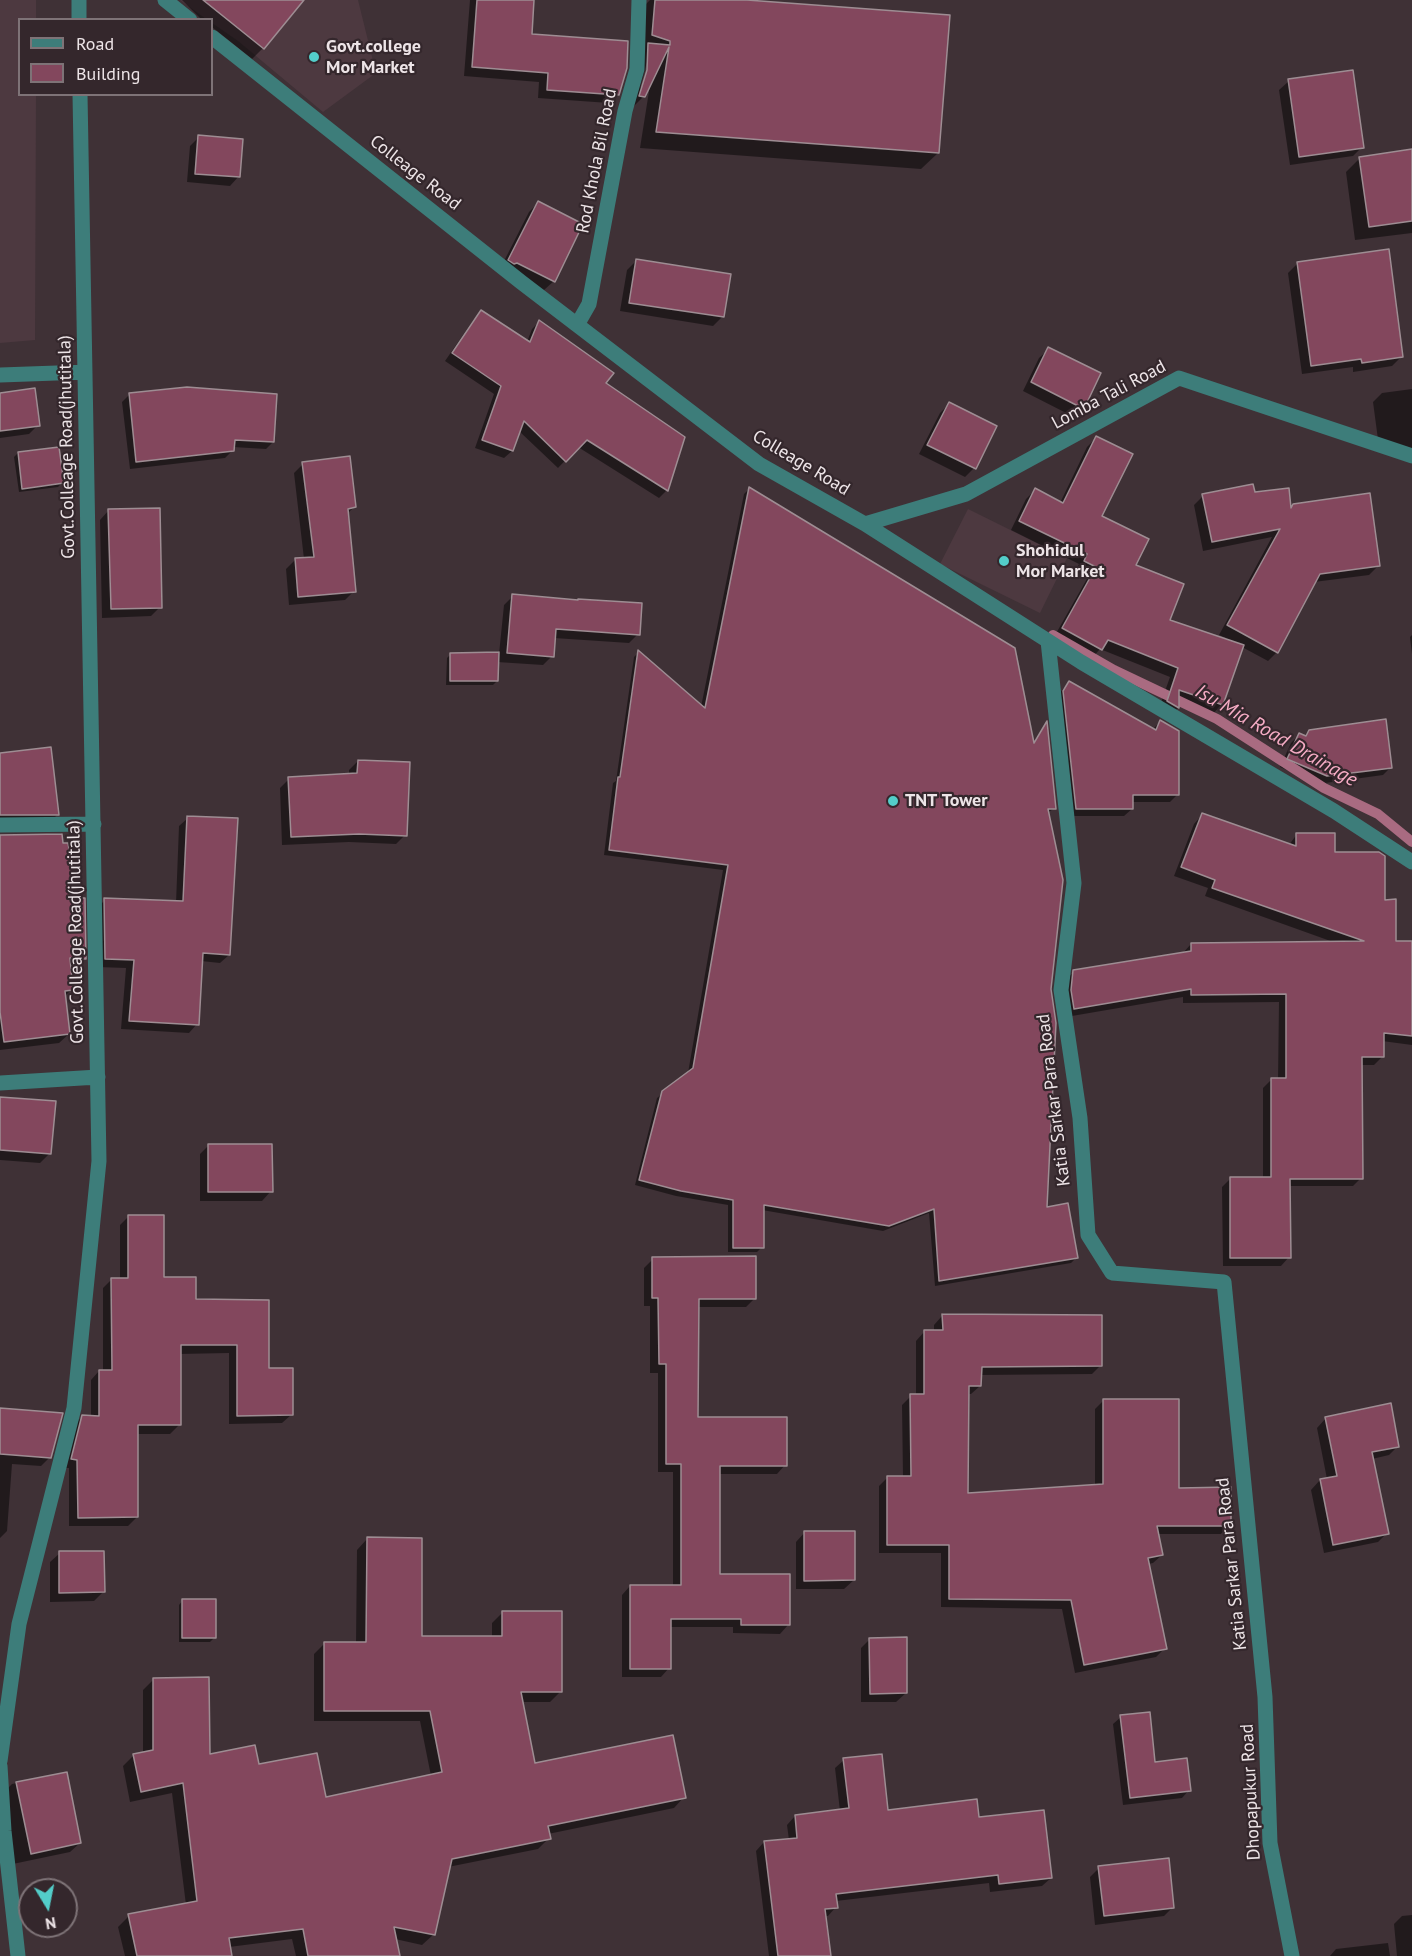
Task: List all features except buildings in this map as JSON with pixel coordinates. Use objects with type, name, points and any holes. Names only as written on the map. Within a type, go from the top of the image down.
[{"type":"street","points":[[79,0],[79,18]]},
{"type":"street","points":[[165,0],[188,18]]},
{"type":"street","name":"Rod Khola Bil Road","points":[[577,326],[589,304],[625,111],[637,69],[639,0]]},
{"type":"street","name":"Colleage Road","points":[[213,38],[577,326],[759,464],[864,524],[1048,641],[1334,811],[1412,862]]},
{"type":"street","name":"Govt.Colleage Road(jhutitala)","points":[[0,1761],[19,1624],[74,1408],[99,1161],[80,96]]},
{"type":"street","points":[[0,375],[85,372]]},
{"type":"street","name":"Lomba Tali Road","points":[[864,524],[966,494],[1179,378],[1412,456]]},
{"type":"street","name":"Katia Sarkar Para Road","points":[[1048,641],[1074,883],[1061,990],[1080,1118],[1088,1235],[1112,1273],[1224,1282],[1265,1697]]},
{"type":"street","points":[[0,825],[94,824]]},
{"type":"street","points":[[0,1083],[98,1077]]},
{"type":"street","name":"Dhopapukur Road","points":[[1265,1697],[1270,1843],[1292,1956]]},
{"type":"street","points":[[0,1766],[4,1831],[18,1956]]},
{"type":"shaded area","points":[[0,0],[36,0],[36,18],[18,18],[18,96],[36,96],[35,340],[0,343]]},
{"type":"shaded area","name":"Govt.college Mor Market","points":[[180,0],[358,0],[376,73],[323,112],[238,41],[213,24],[213,18],[205,18]]},
{"type":"shaded area","name":"Shohidul Mor Market","points":[[968,509],[1067,558],[1040,613],[940,564]]},
{"type":"waterway","name":"Isu Mia Road Drainage","points":[[1053,635],[1114,670],[1217,719],[1324,788],[1378,814],[1412,842]]},
{"type":"place","name":"Govt.college Mor Market","points":[[314,57]]},
{"type":"place","name":"Shohidul Mor Market","points":[[1004,561]]},
{"type":"place","name":"TNT Tower","points":[[893,801]]}]
